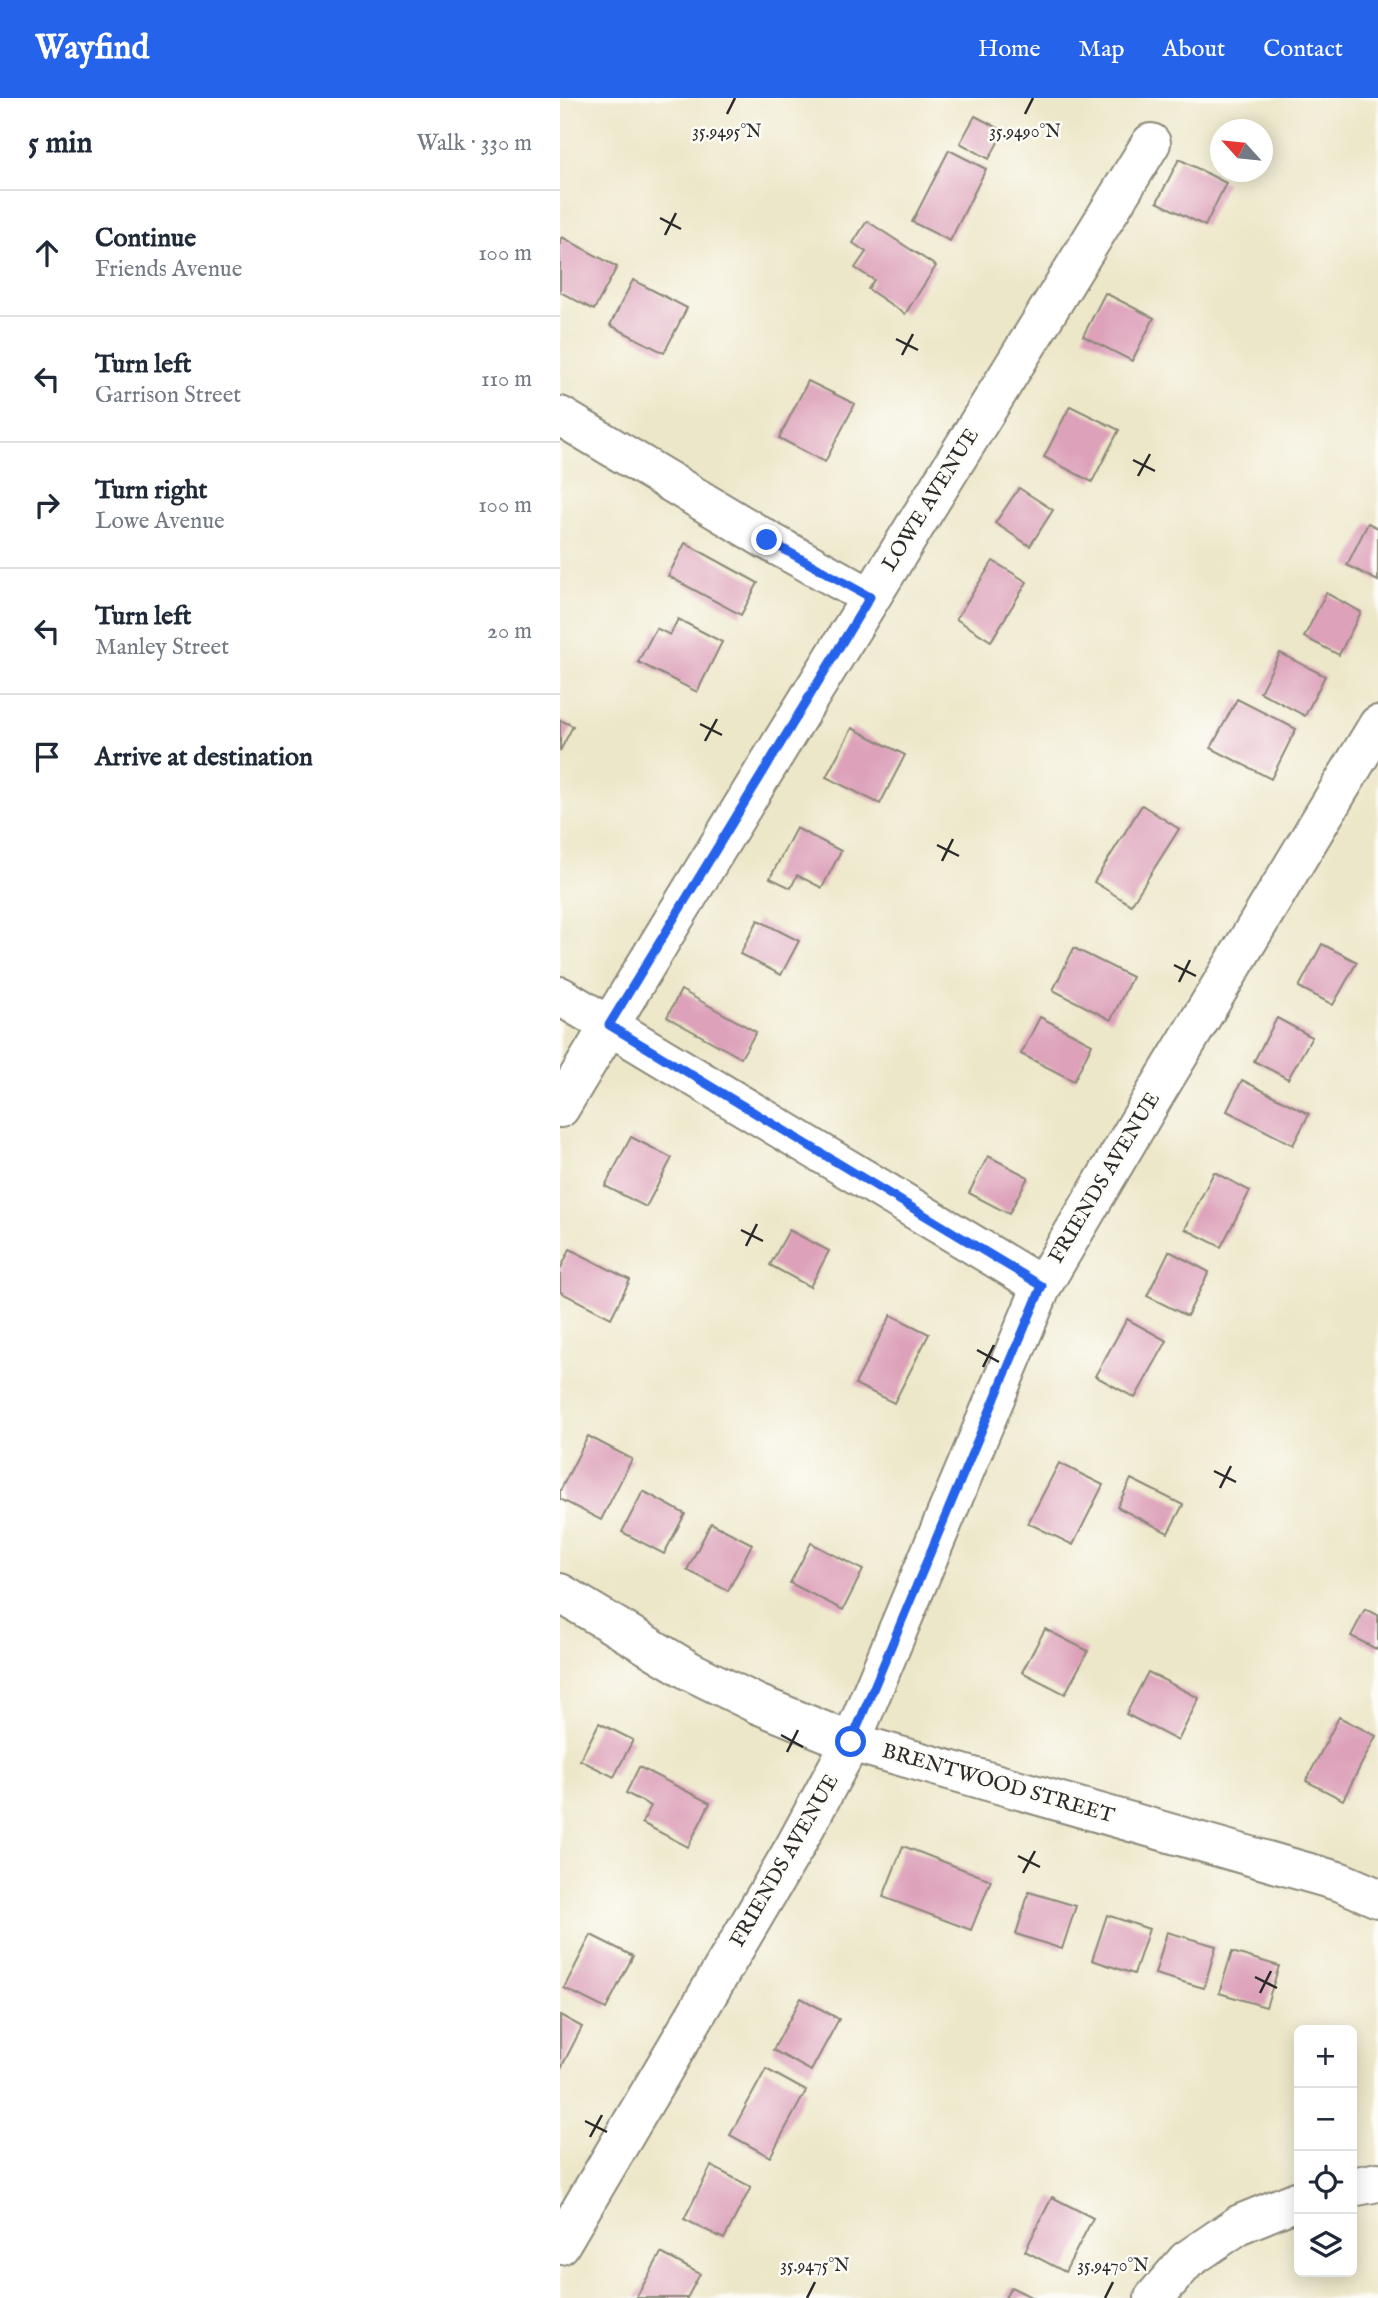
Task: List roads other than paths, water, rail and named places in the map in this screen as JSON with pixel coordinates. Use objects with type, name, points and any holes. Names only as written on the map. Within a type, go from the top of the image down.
[{"type":"street","name":"LOWE AVENUE","points":[[560,1108],[870,597],[1151,143]]},
{"type":"street","points":[[560,416],[767,540],[870,597]]},
{"type":"street","name":"FRIENDS AVENUE","points":[[560,2245],[794,1848],[851,1742],[1042,1286],[1378,725]]},
{"type":"street","points":[[560,996],[1042,1286]]},
{"type":"street","name":"BRENTWOOD STREET","points":[[560,1593],[690,1671],[757,1704],[851,1742],[1341,1882],[1378,1898]]},
{"type":"street","points":[[1357,2186],[1378,2182]]},
{"type":"street","points":[[1154,2298],[1187,2260],[1240,2224],[1294,2202]]}]
